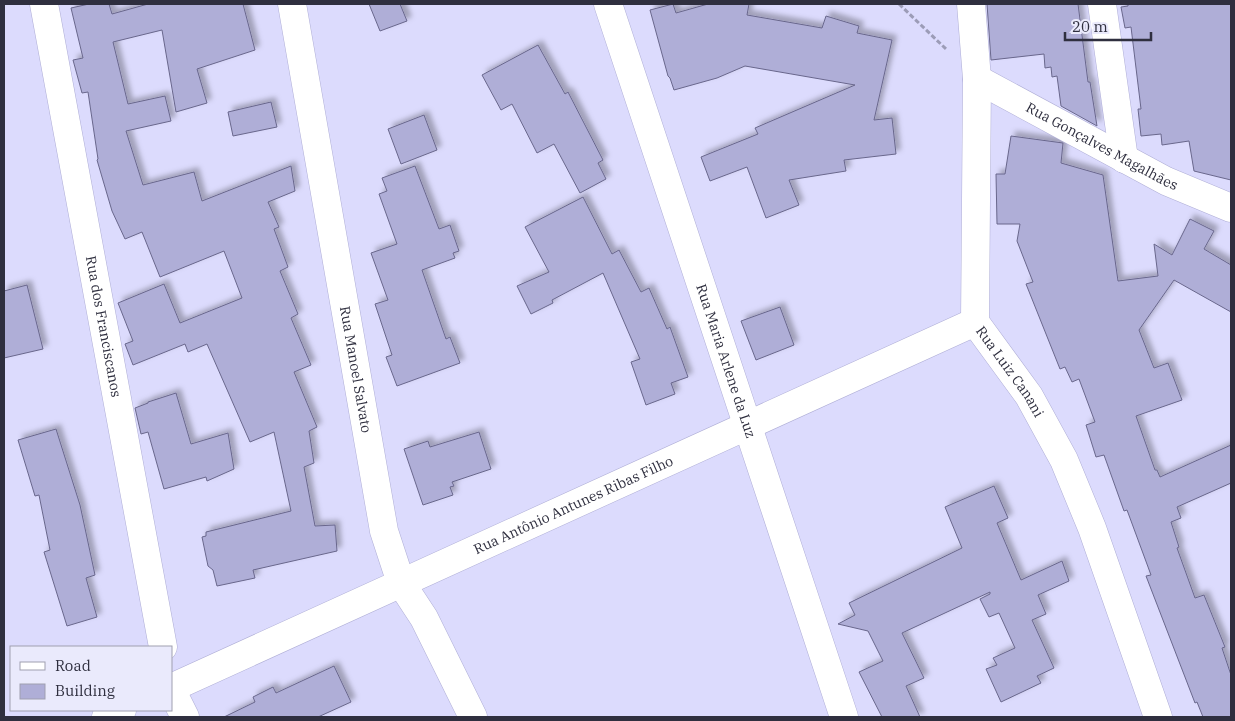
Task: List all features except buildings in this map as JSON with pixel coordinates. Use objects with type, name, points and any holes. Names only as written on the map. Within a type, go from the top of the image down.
[{"type":"street","name":"Rua dos Franciscanos","points":[[44,4],[163,646]]},
{"type":"street","name":"Rua Manoel Salvato","points":[[292,4],[384,531],[401,583],[424,618],[473,717]]},
{"type":"street","name":"Rua Maria Arlene da Luz","points":[[608,4],[844,717]]},
{"type":"street","name":"Rua Luiz Canani","points":[[971,4],[978,79],[975,322],[1029,396],[1064,460],[1092,528],[1158,717]]},
{"type":"street","points":[[1102,4],[1124,159]]},
{"type":"street","name":"Rua Gonçalves Magalhães","points":[[978,79],[1166,181],[1231,208]]},
{"type":"street","name":"Rua Antônio Antunes Ribas Filho","points":[[172,688],[975,322]]},
{"type":"street","points":[[172,690],[184,717]]},
{"type":"street","points":[[106,717],[120,711]]},
{"type":"path","points":[[899,4],[978,79]]}]
